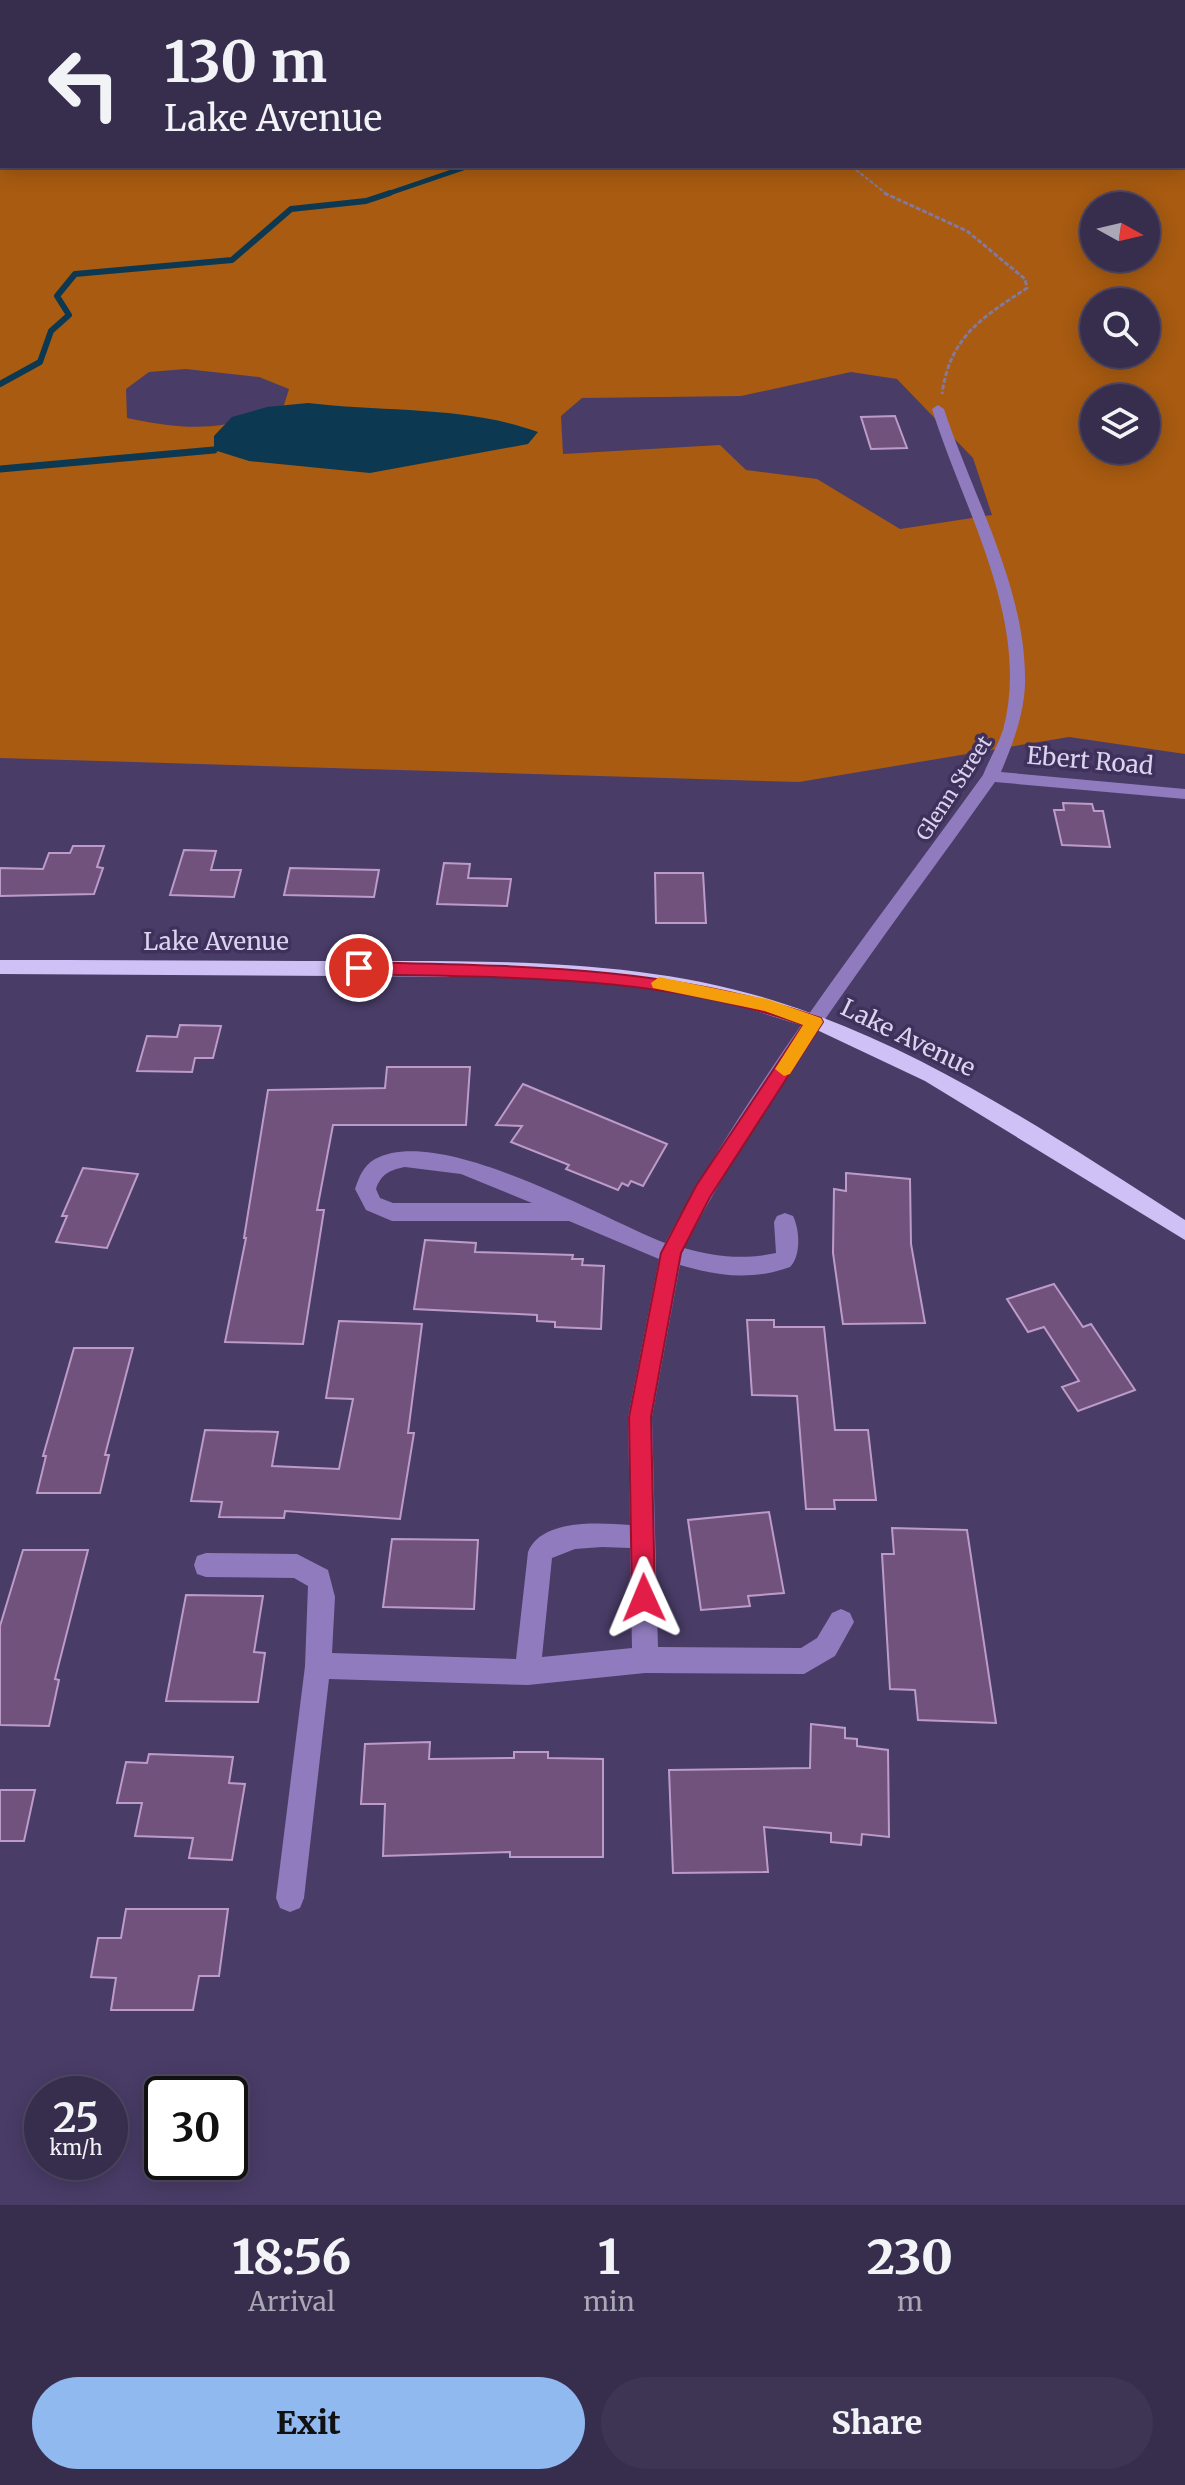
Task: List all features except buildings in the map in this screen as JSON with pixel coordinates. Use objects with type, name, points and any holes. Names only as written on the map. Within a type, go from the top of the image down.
[{"type":"main road","name":"Lake Avenue","points":[[0,967],[542,972],[707,991],[767,1005],[881,1049],[941,1080],[1185,1231]]},
{"type":"street","name":"Glenn Street","points":[[645,1660],[640,1417],[671,1253],[703,1192],[814,1022],[991,776],[1006,749],[1013,725],[1018,696],[1015,636],[1008,604],[938,409]]},
{"type":"street","name":"Ebert Road","points":[[991,776],[1185,794]]},
{"type":"street","points":[[570,1212],[392,1212],[373,1204],[365,1189],[372,1171],[389,1161],[434,1161],[487,1173],[570,1212],[671,1253],[738,1269],[772,1265],[787,1256],[785,1222]]},
{"type":"street","points":[[528,1672],[540,1552],[552,1540],[571,1536],[643,1537]]},
{"type":"street","points":[[206,1565],[297,1566],[319,1579],[322,1597],[318,1666],[290,1898]]},
{"type":"street","points":[[318,1666],[528,1672],[645,1660],[804,1661],[826,1647],[841,1622]]},
{"type":"path","points":[[852,168],[890,195],[974,236],[1025,279],[1027,288],[973,324],[945,371],[938,409]]},
{"type":"shaded area","points":[[0,168],[1185,168],[1185,754],[1069,737],[799,782],[0,758]],"holes":[[[186,369],[259,377],[289,389],[284,405],[243,420],[207,426],[189,427],[127,418],[126,389],[149,372]],[[851,372],[897,379],[973,458],[992,515],[900,529],[817,479],[746,470],[720,445],[563,454],[561,416],[582,398],[741,396]]]},
{"type":"water","points":[[308,403],[454,414],[538,432],[528,444],[370,473],[249,461],[214,450],[214,436],[232,417],[267,407]]},
{"type":"waterway","points":[[384,195],[463,168]]},
{"type":"waterway","points":[[384,195],[390,193]]},
{"type":"waterway","points":[[0,384],[40,362],[51,331],[69,315],[57,296],[75,274],[232,260],[291,209],[366,201],[384,195]]},
{"type":"waterway","points":[[0,469],[214,450]]},
{"type":"slow traffic","points":[[659,983],[767,1005],[814,1022],[784,1069]]},
{"type":"route","points":[[359,968],[433,968],[610,977],[720,994],[767,1005],[814,1022],[703,1192],[671,1253],[640,1417],[644,1598]]}]
